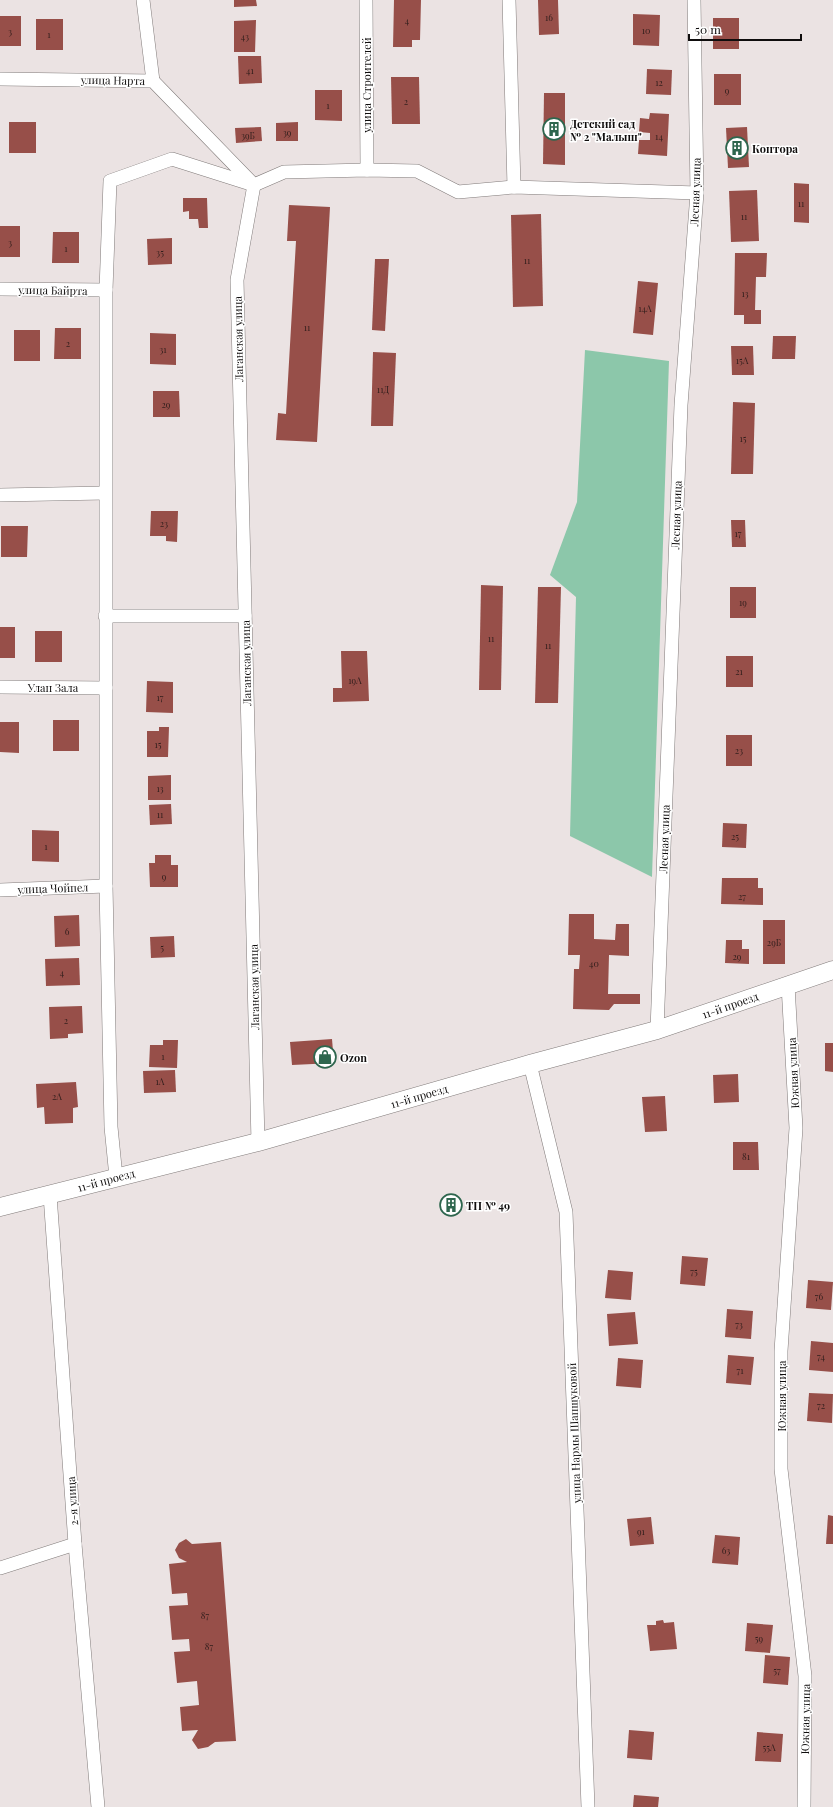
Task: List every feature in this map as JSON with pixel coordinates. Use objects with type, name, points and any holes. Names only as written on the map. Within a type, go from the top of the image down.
[{"type":"street","points":[[143,0],[153,81]]},
{"type":"street","name":"улица Строителей","points":[[366,0],[367,170]]},
{"type":"street","points":[[509,0],[514,187]]},
{"type":"street","name":"Лесная улица","points":[[657,1030],[680,405],[697,193],[694,0]]},
{"type":"street","name":"улица Нарта","points":[[0,79],[153,81],[254,185]]},
{"type":"street","points":[[116,1177],[111,1127],[106,886],[104,494],[106,290],[110,182],[172,159],[254,185],[284,172],[367,170],[417,171],[458,192],[514,187],[697,193]]},
{"type":"street","name":"Лаганская улица","points":[[254,185],[237,280],[258,1142]]},
{"type":"street","name":"улица Байрта","points":[[0,289],[106,290]]},
{"type":"street","points":[[0,495],[104,494]]},
{"type":"street","points":[[105,616],[245,616]]},
{"type":"street","name":"Улан Зала","points":[[0,687],[106,688]]},
{"type":"street","name":"улица Чойпел","points":[[0,890],[106,886]]},
{"type":"street","name":"11-й проезд","points":[[0,1207],[258,1142],[530,1064],[657,1030],[833,970]]},
{"type":"street","name":"Южная улица","points":[[788,985],[796,1128],[781,1351],[781,1469],[805,1676],[804,1807]]},
{"type":"street","name":"улица Нармы Шапшуковой","points":[[530,1064],[566,1212],[588,1807]]},
{"type":"street","name":"2-я улица","points":[[50,1195],[75,1544],[98,1807]]},
{"type":"street","points":[[0,1568],[75,1544]]},
{"type":"green space","points":[[585,350],[669,361],[652,877],[570,836],[576,597],[550,575],[577,502]]},
{"type":"building","points":[[234,0],[256,0],[257,6],[234,7]]},
{"type":"building","points":[[394,0],[421,0],[420,40],[412,40],[412,47],[393,47]]},
{"type":"building","points":[[538,0],[558,0],[559,34],[539,35]]},
{"type":"building","points":[[633,14],[660,15],[659,46],[633,45]]},
{"type":"building","points":[[0,16],[21,16],[21,46],[0,46]]},
{"type":"building","points":[[713,18],[739,18],[739,49],[713,49]]},
{"type":"building","points":[[36,19],[63,19],[63,50],[36,50]]},
{"type":"building","points":[[256,20],[255,52],[234,52],[234,21]]},
{"type":"building","points":[[238,56],[261,56],[262,83],[239,84]]},
{"type":"building","points":[[647,69],[672,70],[671,95],[646,94]]},
{"type":"building","points":[[714,74],[741,74],[741,105],[714,105]]},
{"type":"building","points":[[391,77],[419,77],[420,124],[392,124]]},
{"type":"building","points":[[315,90],[342,90],[342,121],[315,120]]},
{"type":"building","name":"Детский сад № 2 \"Малыш\"","points":[[544,93],[565,93],[565,165],[543,164]]},
{"type":"building","points":[[650,113],[669,114],[667,156],[638,154],[639,140],[650,140],[650,133],[639,132],[640,118],[649,119]]},
{"type":"building","points":[[9,122],[36,122],[36,153],[9,153]]},
{"type":"building","points":[[298,122],[298,141],[276,141],[276,123]]},
{"type":"building","points":[[261,127],[262,141],[236,143],[235,128]]},
{"type":"building","name":"Контора","points":[[747,127],[749,167],[728,168],[726,128]]},
{"type":"building","points":[[794,183],[809,184],[809,223],[794,222]]},
{"type":"building","points":[[757,190],[759,241],[731,242],[729,191]]},
{"type":"building","points":[[183,198],[207,198],[208,228],[199,228],[198,219],[189,219],[189,211],[183,212]]},
{"type":"building","points":[[289,205],[330,207],[317,442],[276,440],[278,413],[286,414],[296,241],[287,241]]},
{"type":"building","points":[[541,214],[543,306],[513,307],[511,215]]},
{"type":"building","points":[[0,226],[20,226],[20,257],[0,257]]},
{"type":"building","points":[[53,232],[79,232],[79,263],[52,263]]},
{"type":"building","points":[[172,238],[172,264],[148,265],[147,239]]},
{"type":"building","points":[[735,253],[767,253],[766,277],[756,277],[755,310],[761,310],[761,324],[744,324],[744,315],[734,315]]},
{"type":"building","points":[[375,259],[389,259],[385,331],[372,330]]},
{"type":"building","points":[[638,281],[658,283],[653,335],[633,333]]},
{"type":"building","points":[[55,328],[81,328],[81,359],[54,359]]},
{"type":"building","points":[[14,330],[40,330],[40,361],[14,361]]},
{"type":"building","points":[[150,333],[176,334],[176,365],[150,364]]},
{"type":"building","points":[[773,336],[796,336],[795,359],[772,359]]},
{"type":"building","points":[[731,346],[753,346],[754,375],[732,375]]},
{"type":"building","points":[[373,352],[396,353],[393,426],[371,426]]},
{"type":"building","points":[[153,391],[179,391],[180,417],[153,417]]},
{"type":"building","points":[[733,402],[755,403],[753,474],[731,474]]},
{"type":"building","points":[[151,511],[178,511],[177,542],[166,541],[166,536],[150,536]]},
{"type":"building","points":[[731,520],[745,520],[746,547],[732,547]]},
{"type":"building","points":[[1,526],[28,526],[27,557],[1,557]]},
{"type":"building","points":[[481,585],[503,586],[501,690],[479,690]]},
{"type":"building","points":[[538,587],[561,587],[558,703],[535,703]]},
{"type":"building","points":[[730,587],[756,587],[756,618],[730,618]]},
{"type":"building","points":[[0,627],[15,627],[15,658],[0,658]]},
{"type":"building","points":[[35,631],[62,631],[62,662],[35,662]]},
{"type":"building","points":[[341,651],[367,651],[369,701],[333,702],[333,688],[342,688]]},
{"type":"building","points":[[726,656],[753,656],[753,687],[726,687]]},
{"type":"building","points":[[147,681],[173,682],[173,713],[146,712]]},
{"type":"building","points":[[53,720],[79,720],[79,751],[53,751]]},
{"type":"building","points":[[0,722],[19,722],[19,753],[0,752]]},
{"type":"building","points":[[159,727],[169,727],[168,757],[147,757],[147,731],[159,731]]},
{"type":"building","points":[[726,735],[752,735],[752,766],[726,766]]},
{"type":"building","points":[[171,775],[171,800],[148,800],[148,776]]},
{"type":"building","points":[[171,804],[172,824],[150,825],[149,805]]},
{"type":"building","points":[[723,823],[747,824],[746,848],[722,847]]},
{"type":"building","points":[[32,830],[59,831],[59,862],[32,861]]},
{"type":"building","points":[[155,855],[171,855],[171,865],[178,865],[178,887],[150,887],[149,863],[155,863]]},
{"type":"building","points":[[722,878],[758,878],[758,888],[763,888],[763,905],[721,904]]},
{"type":"building","points":[[569,914],[594,914],[594,939],[615,940],[616,924],[629,924],[629,956],[609,955],[608,994],[640,994],[640,1004],[614,1004],[609,1010],[573,1009],[574,969],[579,969],[580,955],[568,955]]},
{"type":"building","points":[[79,915],[80,946],[55,947],[54,916]]},
{"type":"building","points":[[763,920],[785,920],[785,964],[763,964]]},
{"type":"building","points":[[174,936],[175,957],[151,958],[150,937]]},
{"type":"building","points":[[726,940],[742,940],[742,949],[749,949],[749,964],[725,963]]},
{"type":"building","points":[[79,958],[80,985],[46,986],[45,959]]},
{"type":"building","points":[[82,1006],[83,1033],[68,1034],[68,1038],[50,1039],[49,1007]]},
{"type":"building","points":[[332,1039],[334,1063],[292,1065],[290,1042]]},
{"type":"building","points":[[163,1040],[178,1040],[177,1068],[149,1067],[150,1045],[163,1045]]},
{"type":"building","points":[[825,1043],[833,1043],[833,1072],[825,1071]]},
{"type":"building","points":[[175,1070],[176,1092],[144,1093],[143,1071]]},
{"type":"building","points":[[738,1074],[739,1102],[714,1103],[713,1075]]},
{"type":"building","points":[[76,1082],[78,1107],[73,1108],[73,1123],[45,1124],[44,1107],[37,1108],[36,1084]]},
{"type":"building","points":[[665,1096],[667,1131],[645,1132],[642,1097]]},
{"type":"building","points":[[733,1142],[758,1142],[759,1170],[733,1170]]},
{"type":"building","name":"ТП № 49","points":[[454,1198],[457,1209],[448,1211],[446,1200]]},
{"type":"building","points":[[682,1256],[708,1258],[705,1286],[680,1284]]},
{"type":"building","points":[[608,1270],[633,1272],[631,1300],[605,1298]]},
{"type":"building","points":[[808,1280],[833,1282],[831,1310],[806,1308]]},
{"type":"building","points":[[727,1309],[753,1311],[751,1339],[725,1337]]},
{"type":"building","points":[[635,1312],[638,1344],[609,1346],[607,1314]]},
{"type":"building","points":[[811,1341],[833,1343],[833,1372],[809,1370]]},
{"type":"building","points":[[728,1355],[754,1357],[751,1385],[726,1383]]},
{"type":"building","points":[[618,1358],[643,1360],[641,1388],[616,1386]]},
{"type":"building","points":[[809,1393],[833,1394],[832,1423],[807,1421]]},
{"type":"building","points":[[828,1515],[833,1516],[833,1544],[826,1544]]},
{"type":"building","points":[[651,1517],[654,1544],[630,1546],[627,1519]]},
{"type":"building","points":[[715,1535],[740,1537],[738,1565],[712,1563]]},
{"type":"building","points":[[186,1539],[192,1544],[221,1542],[236,1741],[215,1742],[208,1747],[198,1749],[192,1740],[198,1730],[182,1731],[180,1707],[199,1705],[197,1681],[177,1683],[174,1652],[190,1651],[189,1639],[172,1640],[169,1606],[188,1605],[187,1593],[172,1594],[169,1564],[187,1562],[179,1558],[175,1550],[179,1543]]},
{"type":"building","points":[[663,1620],[664,1623],[674,1622],[677,1649],[650,1651],[647,1625],[656,1625],[656,1621]]},
{"type":"building","points":[[747,1623],[773,1625],[770,1653],[745,1651]]},
{"type":"building","points":[[765,1655],[790,1657],[788,1685],[763,1683]]},
{"type":"building","points":[[629,1730],[654,1732],[652,1760],[627,1758]]},
{"type":"building","points":[[757,1732],[783,1734],[781,1762],[755,1761]]},
{"type":"building","points":[[634,1795],[659,1797],[658,1807],[633,1807]]},
{"type":"place","name":"Детский сад № 2 \"Малыш\"","points":[[554,129]]},
{"type":"place","name":"Контора","points":[[737,148]]},
{"type":"place","name":"Ozon","points":[[325,1057]]},
{"type":"place","name":"ТП № 49","points":[[451,1205]]}]
